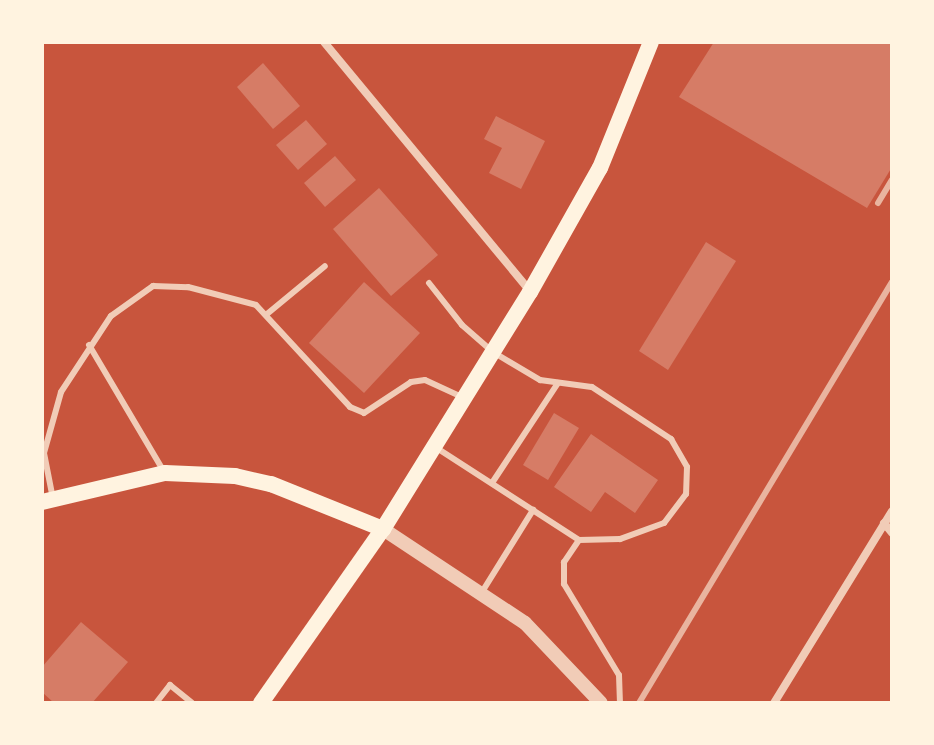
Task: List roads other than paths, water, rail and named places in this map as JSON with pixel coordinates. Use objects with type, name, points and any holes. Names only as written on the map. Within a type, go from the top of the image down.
[{"type":"main road","points":[[261,703],[383,529],[530,292],[600,168],[651,42]]},
{"type":"main road","points":[[47,500],[165,473],[235,476],[271,484],[383,529]]},
{"type":"street","points":[[324,42],[530,292]]},
{"type":"street","points":[[774,703],[892,511]]},
{"type":"street","points":[[884,523],[892,533]]},
{"type":"street","points":[[383,529],[525,623],[601,703]]},
{"type":"lane","points":[[267,314],[325,266]]},
{"type":"lane","points":[[429,283],[462,325],[493,352],[540,380],[592,387],[671,439],[687,467],[686,494],[664,523],[620,539],[579,540],[434,446]]},
{"type":"lane","points":[[47,500],[44,453],[49,422],[89,345],[111,316],[153,286],[188,287],[256,305],[350,407],[364,413],[411,382],[425,380],[464,398]]},
{"type":"lane","points":[[89,345],[165,473]]},
{"type":"lane","points":[[492,483],[558,383]]},
{"type":"lane","points":[[482,592],[533,510]]},
{"type":"lane","points":[[579,540],[564,562],[564,584],[619,675],[620,703]]},
{"type":"lane","points":[[156,703],[170,685],[192,703]]},
{"type":"railway","points":[[878,203],[892,180]]},
{"type":"railway","points":[[639,703],[892,282]]}]
